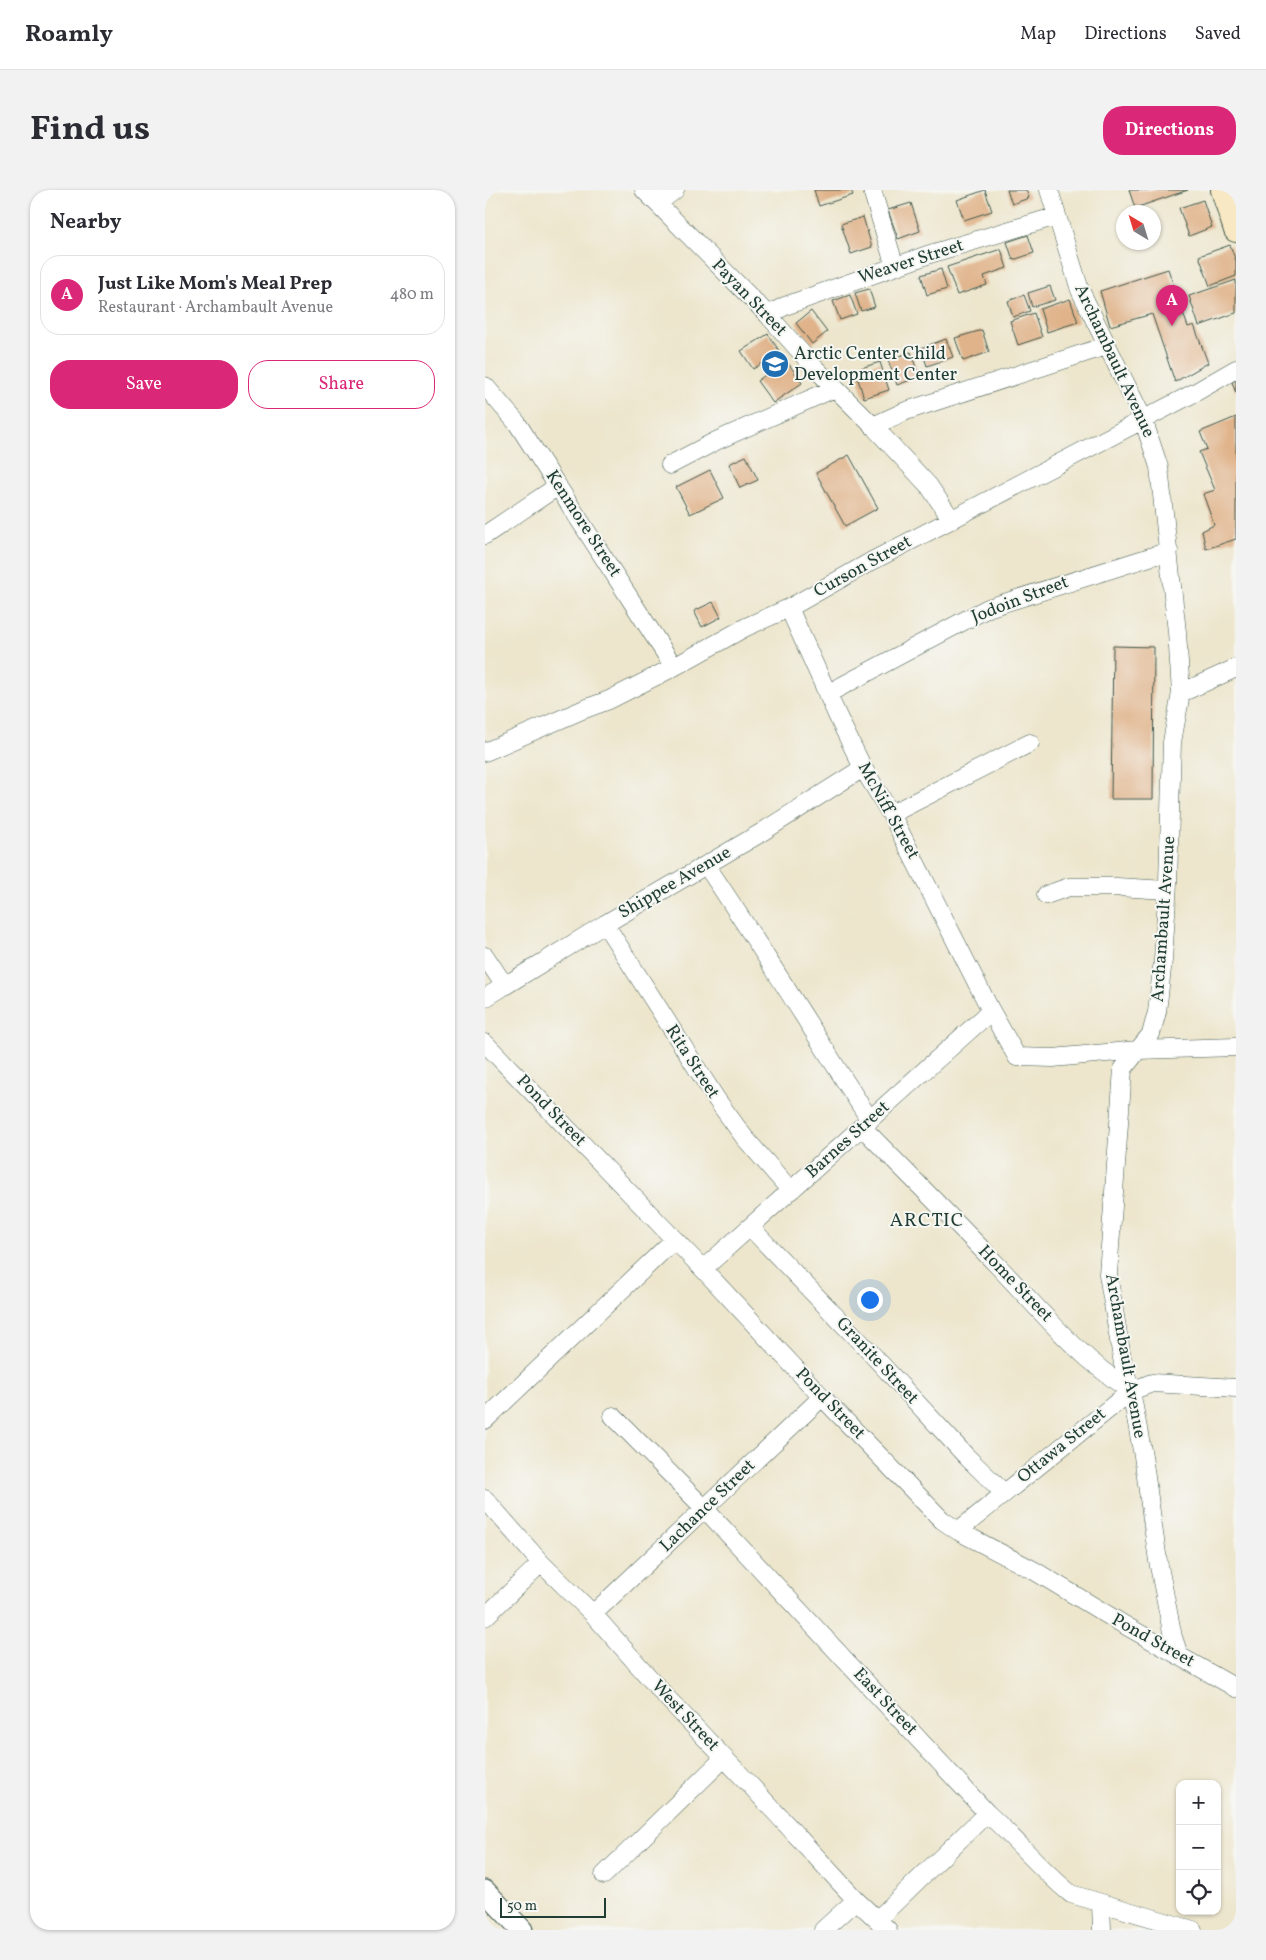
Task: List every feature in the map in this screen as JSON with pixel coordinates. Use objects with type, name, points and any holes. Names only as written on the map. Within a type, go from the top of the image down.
[{"type":"main road","points":[[1223,190],[1236,230]]},
{"type":"street","name":"Payan Street","points":[[644,190],[768,315],[813,366],[873,426],[929,486],[952,520]]},
{"type":"street","points":[[658,204],[675,190]]},
{"type":"street","points":[[872,190],[895,267]]},
{"type":"street","name":"Archambault Avenue","points":[[1049,190],[1080,290],[1143,419],[1159,467],[1169,551],[1181,693],[1172,742],[1163,960],[1157,1012],[1151,1034],[1123,1069],[1120,1133],[1108,1274],[1120,1346],[1131,1391],[1143,1456],[1173,1637],[1179,1655]]},
{"type":"street","name":"Weaver Street","points":[[768,315],[803,299],[930,254],[1057,216]]},
{"type":"street","points":[[873,426],[906,411],[1107,346]]},
{"type":"street","name":"Curson Street","points":[[485,752],[609,700],[674,667],[746,627],[789,608],[872,561],[1236,369]]},
{"type":"street","name":"Kenmore Street","points":[[485,386],[517,423],[674,667]]},
{"type":"street","points":[[670,465],[716,441],[835,388]]},
{"type":"street","points":[[485,535],[558,486]]},
{"type":"street","name":"Jodoin Street","points":[[827,694],[988,608],[1169,551]]},
{"type":"street","name":"McNiff Street","points":[[789,608],[827,694],[863,768],[891,814],[991,1011],[1017,1057],[1053,1058],[1137,1050]]},
{"type":"street","points":[[1181,693],[1236,668]]},
{"type":"street","points":[[891,814],[1030,743]]},
{"type":"street","name":"Shippee Avenue","points":[[485,998],[863,768]]},
{"type":"street","name":"Home Street","points":[[706,865],[752,933],[866,1123],[1086,1359],[1106,1376],[1131,1391]]},
{"type":"street","points":[[1046,895],[1069,887],[1167,890]]},
{"type":"street","name":"Rita Street","points":[[605,924],[717,1100],[744,1137],[791,1191]]},
{"type":"street","points":[[485,956],[505,986]]},
{"type":"street","name":"Barnes Street","points":[[703,1269],[991,1011]]},
{"type":"street","name":"Pond Street","points":[[485,1042],[930,1509],[958,1531],[1033,1570],[1121,1623],[1236,1688]]},
{"type":"street","points":[[1137,1050],[1236,1048]]},
{"type":"street","name":"Granite Street","points":[[751,1228],[966,1456],[1004,1493]]},
{"type":"street","points":[[485,1420],[674,1240]]},
{"type":"street","name":"Ottawa Street","points":[[958,1531],[1131,1391],[1152,1384],[1236,1388]]},
{"type":"street","name":"Lachance Street","points":[[593,1614],[822,1397]]},
{"type":"street","name":"East Street","points":[[613,1416],[705,1509],[987,1813],[1058,1884],[1071,1894],[1193,1930]]},
{"type":"street","name":"West Street","points":[[485,1500],[541,1563],[593,1614],[669,1700],[855,1900],[883,1924]]},
{"type":"street","points":[[485,1617],[541,1563]]},
{"type":"street","points":[[604,1875],[724,1758]]},
{"type":"street","points":[[883,1924],[987,1813]]},
{"type":"street","points":[[485,1891],[522,1930]]},
{"type":"street","points":[[823,1930],[855,1900]]},
{"type":"street","points":[[1101,1904],[1102,1930]]},
{"type":"building","points":[[814,190],[851,190],[853,195],[819,206]]},
{"type":"building","points":[[985,190],[992,211],[964,220],[957,200]]},
{"type":"building","points":[[1007,190],[1026,190],[1029,198],[1012,204]]},
{"type":"building","points":[[1129,190],[1188,190],[1144,205],[1134,205]]},
{"type":"building","points":[[1203,200],[1212,227],[1189,236],[1179,208]]},
{"type":"building","points":[[911,203],[920,231],[898,239],[888,210]]},
{"type":"building","points":[[863,217],[872,247],[851,254],[841,224]]},
{"type":"building","points":[[1028,235],[1034,253],[1013,260],[1007,242]]},
{"type":"building","points":[[1230,245],[1236,261],[1236,276],[1210,286],[1199,256]]},
{"type":"building","points":[[1001,249],[1007,268],[984,276],[987,285],[957,295],[947,267]]},
{"type":"building","points":[[941,269],[947,289],[927,295],[921,275]]},
{"type":"building","points":[[1168,269],[1188,327],[1194,325],[1208,363],[1175,382],[1152,314],[1110,326],[1100,291]]},
{"type":"building","points":[[1236,280],[1236,313],[1199,326],[1189,296]]},
{"type":"building","points":[[1050,286],[1055,300],[1032,307],[1028,293]]},
{"type":"building","points":[[869,289],[875,307],[861,311],[855,293]]},
{"type":"building","points":[[850,295],[857,314],[840,320],[833,301]]},
{"type":"building","points":[[1024,295],[1030,311],[1013,317],[1008,301]]},
{"type":"building","points":[[1070,299],[1078,322],[1047,332],[1040,309]]},
{"type":"building","points":[[811,311],[827,332],[812,344],[796,323]]},
{"type":"building","points":[[1034,313],[1042,337],[1018,345],[1010,321]]},
{"type":"building","points":[[982,330],[989,352],[963,361],[955,338]]},
{"type":"building","points":[[768,334],[780,352],[753,369],[741,351]]},
{"type":"building","points":[[946,339],[953,357],[927,366],[921,348]]},
{"type":"building","points":[[911,352],[919,377],[897,385],[888,360]]},
{"type":"building","points":[[786,360],[802,383],[773,403],[757,381]]},
{"type":"building","points":[[880,362],[889,390],[864,398],[855,370]]},
{"type":"building","points":[[1236,380],[1236,393],[1232,382]]},
{"type":"building","points":[[1236,417],[1236,539],[1206,549],[1202,531],[1214,525],[1203,494],[1215,490],[1199,452],[1207,449],[1200,432]]},
{"type":"building","points":[[849,455],[878,508],[845,526],[816,473]]},
{"type":"building","points":[[746,456],[758,480],[740,488],[729,464]]},
{"type":"building","points":[[710,470],[724,498],[690,514],[676,487]]},
{"type":"building","points":[[713,602],[721,617],[702,627],[694,611]]},
{"type":"building","points":[[1113,646],[1154,647],[1153,799],[1111,799]]},
{"type":"place","name":"Just Like Mom's Meal Prep","points":[[1172,326]]},
{"type":"place","name":"Arctic Center Child Development Center","points":[[775,364]]},
{"type":"district","name":"ARCTIC","points":[[927,1221]]}]
